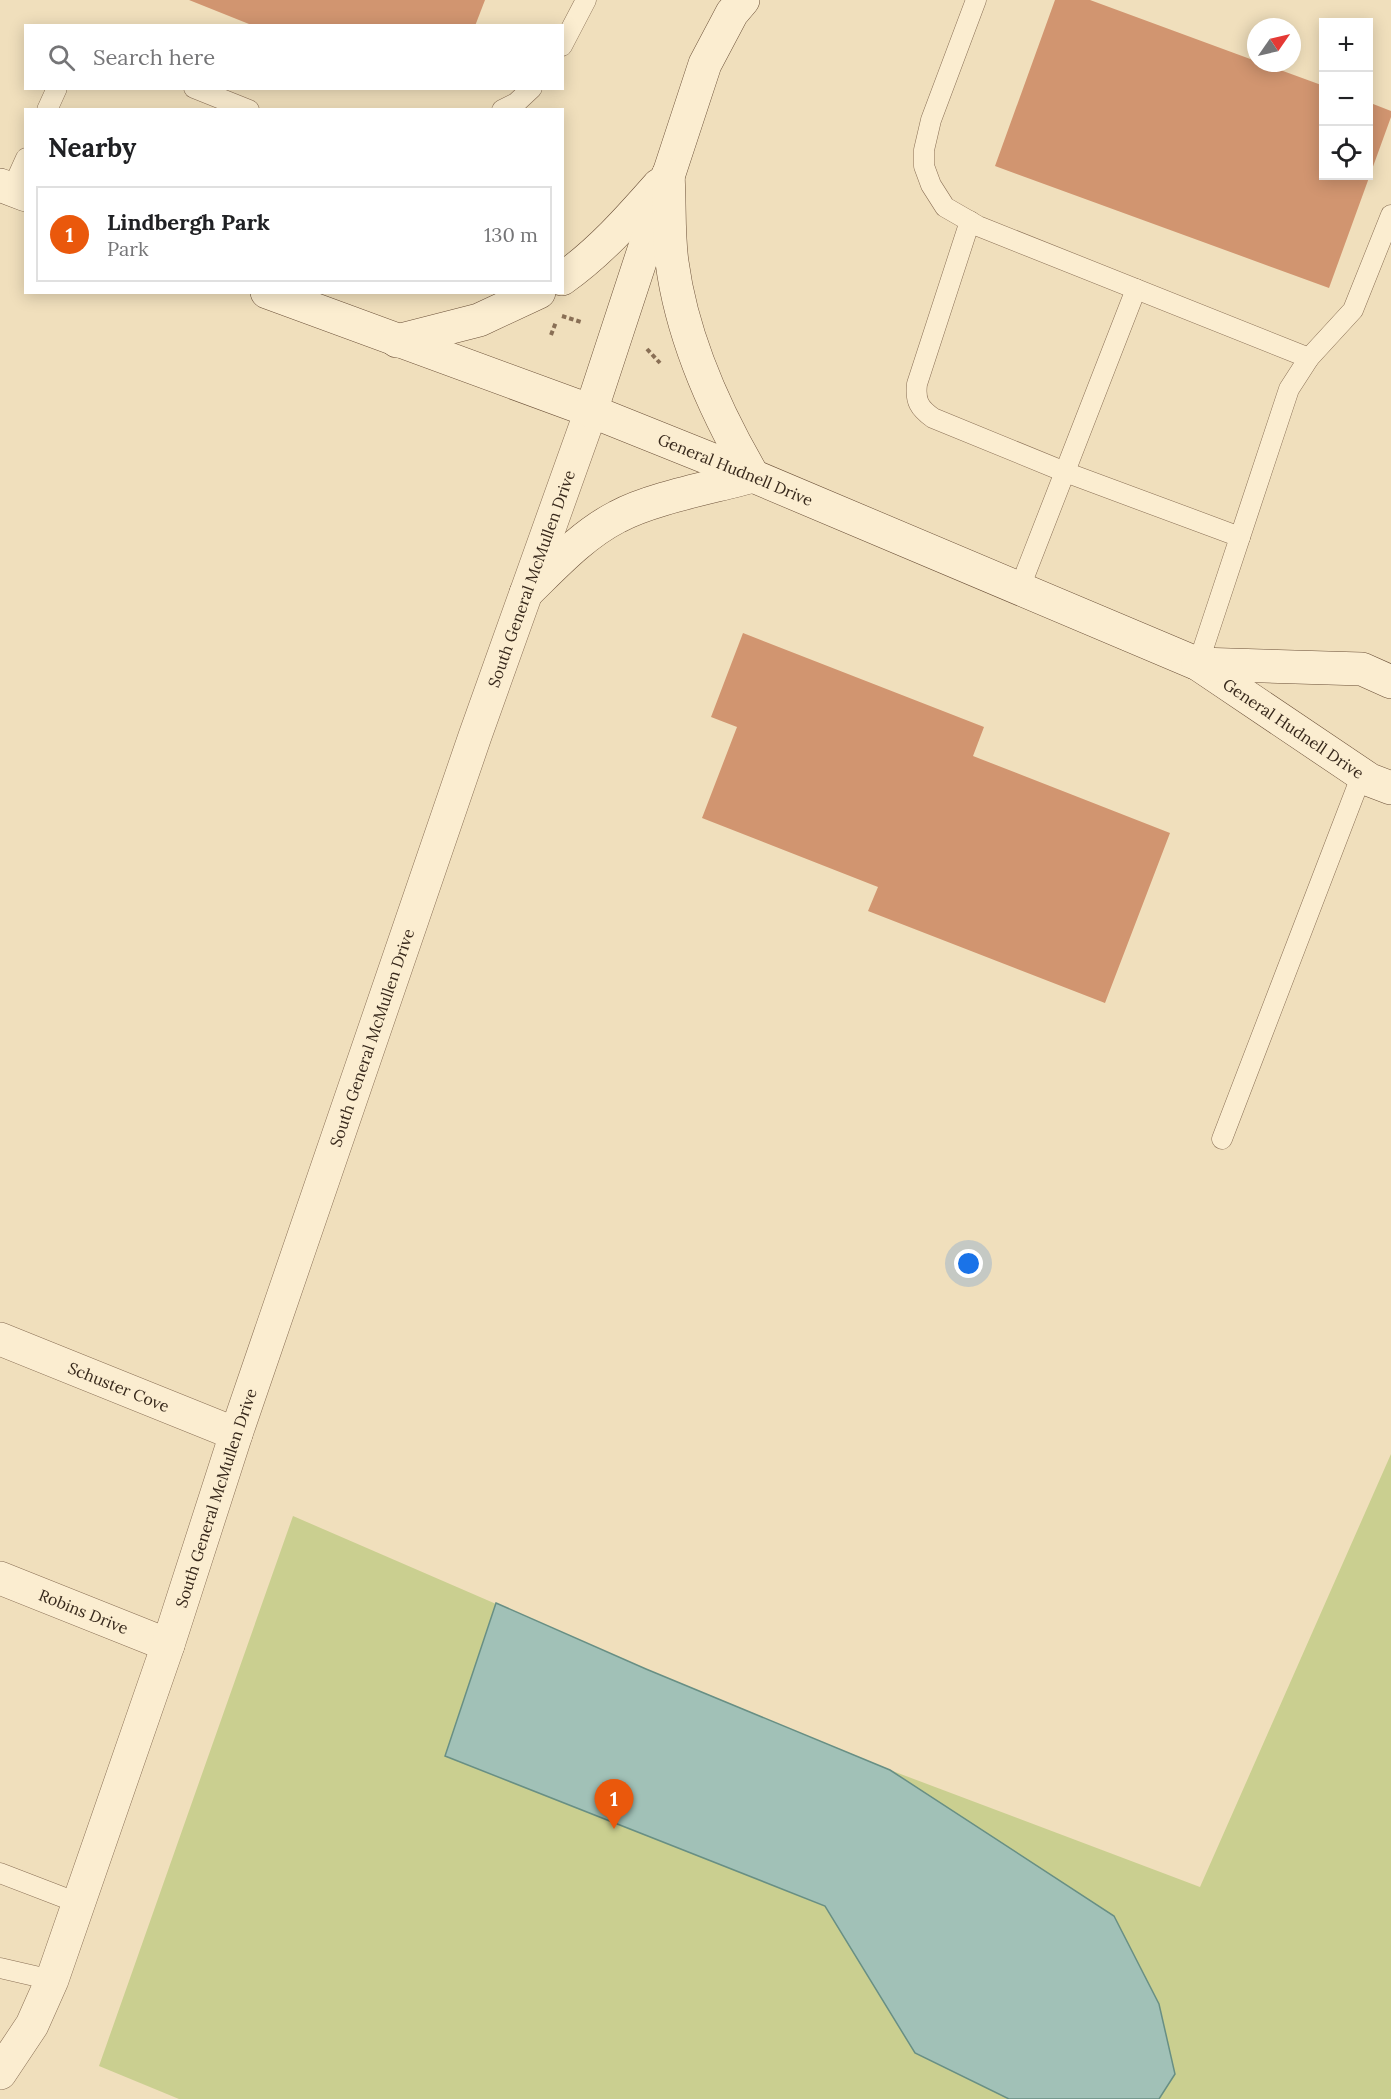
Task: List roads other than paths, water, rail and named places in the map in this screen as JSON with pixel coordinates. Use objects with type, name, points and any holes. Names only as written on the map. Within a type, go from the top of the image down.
[{"type":"main road","name":"South General McMullen Drive","points":[[0,2073],[32,2025],[52,1980],[168,1646],[236,1434],[591,411],[705,64],[732,13],[743,0]]},
{"type":"main road","points":[[564,278],[588,261],[613,237],[668,175]]},
{"type":"main road","points":[[526,593],[582,540],[616,517],[673,498],[753,476],[725,428],[699,364],[681,308],[672,262],[668,175]]},
{"type":"main road","name":"General Hudnell Drive","points":[[272,294],[591,411],[753,476],[1198,664],[1362,774],[1391,788]]},
{"type":"main road","points":[[397,341],[479,320],[535,294]]},
{"type":"main road","name":"General Hudnell Drive","points":[[1198,664],[1362,669],[1391,682]]},
{"type":"main road","name":"Schuster Cove","points":[[0,1339],[236,1434]]},
{"type":"main road","name":"Robins Drive","points":[[0,1578],[168,1646]]},
{"type":"lane","points":[[564,42],[586,0]]},
{"type":"lane","points":[[976,0],[931,120],[924,150],[924,166],[931,185],[945,207],[970,221],[1309,358]]},
{"type":"lane","points":[[48,108],[56,90]]},
{"type":"lane","points":[[199,90],[244,108]]},
{"type":"lane","points":[[506,108],[516,103],[530,90]]},
{"type":"lane","points":[[12,190],[24,163]]},
{"type":"lane","points":[[1198,664],[1289,389],[1309,358],[1353,310],[1385,250],[1391,215]]},
{"type":"lane","points":[[970,221],[917,384],[915,396],[920,409],[933,418],[1065,472],[1240,537]]},
{"type":"lane","points":[[1019,590],[1136,289]]},
{"type":"lane","points":[[1222,1139],[1362,774]]},
{"type":"lane","points":[[0,1873],[78,1903]]},
{"type":"lane","points":[[0,1968],[52,1980]]},
{"type":"water","points":[[496,1603],[646,1669],[890,1770],[1114,1916],[1159,2004],[1175,2074],[1159,2099],[1009,2099],[915,2053],[825,1906],[445,1756]]},
{"type":"place","name":"Lindbergh Park","points":[[614,1829]]}]
